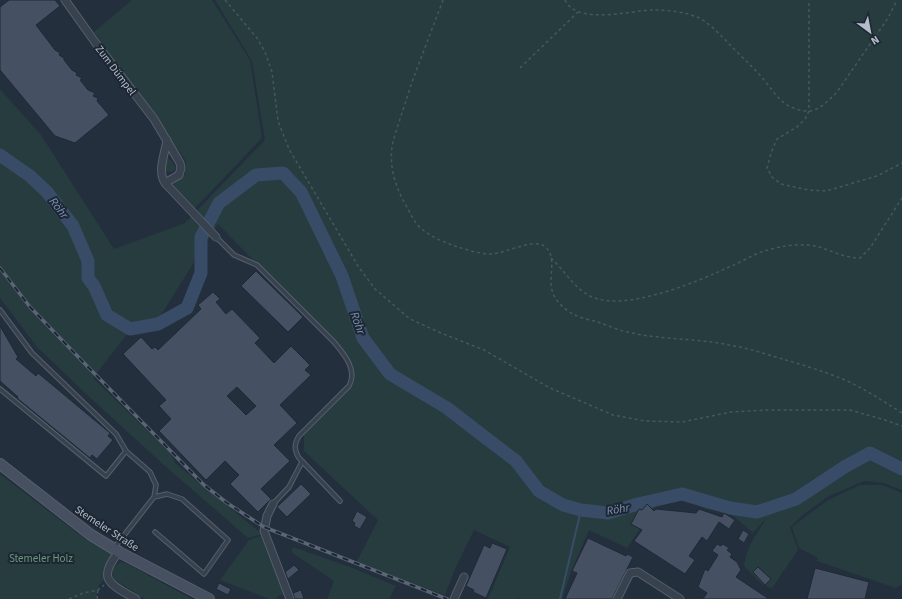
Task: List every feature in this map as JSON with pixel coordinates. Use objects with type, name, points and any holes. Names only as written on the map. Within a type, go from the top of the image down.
[{"type":"main road","name":"Stemeler Straße","points":[[0,464],[91,535],[116,551],[209,599]]},
{"type":"street","name":"Zum Dümpel","points":[[65,0],[154,119],[180,163],[181,168],[179,175],[165,183]]},
{"type":"street","points":[[167,140],[161,170],[162,179],[216,237]]},
{"type":"street","points":[[273,504],[267,516],[264,531],[290,599]]},
{"type":"street","points":[[116,551],[108,567],[107,573],[109,580],[111,584],[136,599]]},
{"type":"street","points":[[617,599],[630,573],[638,572],[680,599]]},
{"type":"street","points":[[454,599],[464,577]]},
{"type":"lane","points":[[216,237],[234,255],[257,265],[343,352],[352,372],[352,380],[349,386],[299,436],[295,442],[295,451],[302,462],[340,501]]},
{"type":"lane","points":[[0,310],[32,353],[116,434],[126,451],[150,472],[156,485],[154,497],[116,551]]},
{"type":"lane","points":[[0,389],[106,476],[126,451]]},
{"type":"lane","points":[[273,504],[289,487],[302,462]]},
{"type":"lane","points":[[154,497],[167,494],[182,499],[228,540],[204,574],[155,532]]},
{"type":"path","points":[[225,0],[257,38],[265,52],[272,72],[278,121],[289,149],[358,266],[375,289],[410,319],[484,350],[550,388],[613,415],[645,422],[682,422],[731,412],[745,411],[850,410],[902,426]]},
{"type":"path","points":[[443,0],[412,82],[391,150],[393,174],[401,197],[417,225],[422,230],[429,235],[447,243],[465,249],[490,254],[536,244],[544,246],[548,250],[551,258],[551,289],[558,303],[573,314],[631,333],[729,344],[767,354],[826,372],[866,390],[902,413]]},
{"type":"path","points":[[565,0],[567,4],[578,12],[598,15],[654,10],[672,11],[699,18],[711,26],[764,79],[782,102],[795,108],[809,111],[819,108],[829,101],[837,92],[888,18],[897,0]]},
{"type":"path","points":[[809,3],[809,111],[805,119],[797,127],[777,139],[771,152],[767,168],[772,177],[781,184],[808,190],[826,191],[877,176],[902,163]]},
{"type":"path","points":[[520,68],[578,12]]},
{"type":"path","points":[[551,258],[560,265],[580,289],[590,296],[602,300],[633,300],[670,291],[728,268],[767,250],[793,245],[817,247],[852,258],[860,258],[870,248],[902,198]]},
{"type":"path","points":[[69,599],[83,593],[98,590],[109,580]]},
{"type":"path","points":[[97,599],[98,590]]},
{"type":"green space","points":[[132,0],[212,0],[250,60],[262,138],[194,209],[174,189],[174,183],[185,175],[186,161],[94,32]]},
{"type":"green space","points":[[215,0],[902,0],[902,490],[883,483],[865,481],[829,496],[804,514],[790,527],[798,550],[772,588],[763,585],[744,566],[747,552],[767,517],[753,533],[730,513],[706,509],[683,500],[656,506],[627,548],[589,530],[571,572],[562,599],[488,599],[510,547],[474,530],[455,569],[445,595],[356,563],[378,520],[304,451],[304,430],[350,386],[349,358],[218,224],[156,323],[128,333],[93,378],[171,454],[175,463],[262,534],[248,538],[165,466],[37,347],[0,298],[0,89],[41,135],[114,249],[185,223],[265,140],[252,61]]},
{"type":"green space","points":[[169,158],[175,166],[175,170],[172,172],[167,172],[165,168],[165,162]]},
{"type":"green space","name":"Stemeler Holz","points":[[0,474],[85,539],[112,555],[105,567],[103,573],[104,580],[99,585],[96,599],[0,599]]},
{"type":"green space","points":[[860,485],[882,485],[902,493],[902,584],[896,588],[817,561],[818,558],[799,548],[792,527],[828,500]]},
{"type":"green space","points":[[261,536],[285,594],[278,596],[276,599],[269,599],[220,580],[249,540]]},
{"type":"green space","points":[[293,547],[350,567],[396,586],[389,599],[327,599],[334,581],[291,552]]},
{"type":"green space","points":[[122,562],[192,599],[145,599],[114,579],[112,573],[114,568],[117,564]]},
{"type":"building","points":[[9,0],[55,0],[60,6],[36,25],[55,50],[60,53],[59,55],[64,58],[72,70],[77,73],[76,75],[82,78],[80,80],[88,90],[95,93],[93,96],[98,98],[97,101],[109,115],[75,143],[55,136],[0,70],[0,7]]},
{"type":"building","points":[[256,271],[303,317],[288,332],[241,286]]},
{"type":"building","points":[[213,292],[220,299],[216,302],[226,314],[232,309],[260,338],[255,343],[274,363],[291,346],[310,365],[305,370],[311,375],[280,405],[297,423],[274,445],[290,461],[261,489],[271,499],[258,512],[230,484],[239,475],[225,461],[206,480],[159,431],[171,419],[159,406],[166,400],[123,354],[141,337],[152,349],[155,347],[158,350],[201,309],[198,305]],"holes":[[[237,387],[256,406],[246,415],[227,396]]]},
{"type":"building","points":[[0,326],[18,357],[16,359],[36,376],[38,373],[110,433],[108,436],[113,440],[97,459],[92,455],[90,458],[17,398],[18,397],[0,381]]},
{"type":"building","points":[[301,484],[311,494],[287,517],[277,507]]},
{"type":"building","points":[[647,504],[654,511],[656,509],[696,513],[699,509],[722,517],[724,513],[735,520],[729,529],[719,522],[707,541],[702,537],[689,556],[695,560],[685,574],[634,541],[642,530],[631,524],[639,509],[642,510]]},
{"type":"building","points":[[357,511],[367,517],[360,529],[354,526],[355,523],[352,521]]},
{"type":"building","points":[[743,530],[749,534],[744,543],[738,539]]},
{"type":"building","points":[[588,538],[626,556],[627,554],[633,557],[612,599],[565,599],[577,573],[572,571]]},
{"type":"building","points":[[492,543],[507,549],[486,598],[473,592],[474,590],[466,586],[484,545],[490,548]]},
{"type":"building","points":[[717,544],[721,546],[723,544],[729,548],[727,550],[732,554],[730,557],[737,562],[741,570],[736,577],[769,599],[703,599],[707,593],[698,587],[705,569],[708,571],[718,555],[712,551]]},
{"type":"building","points":[[294,565],[299,570],[288,579],[285,572]]},
{"type":"building","points":[[758,567],[771,579],[765,585],[753,572]]},
{"type":"building","points":[[815,568],[869,582],[865,599],[807,599]]},
{"type":"building","points":[[219,583],[231,589],[228,595],[216,589]]},
{"type":"building","points":[[301,590],[304,599],[295,599],[293,593]]},
{"type":"waterway","name":"Röhr","points":[[0,155],[30,176],[47,192],[73,226],[88,261],[88,278],[94,286],[107,315],[130,329],[158,324],[187,308],[201,273],[201,237],[219,203],[256,175],[283,173],[301,192],[342,276],[363,338],[390,374],[447,408],[516,461],[539,491],[563,505],[581,510],[608,513],[638,504],[682,494],[730,508],[757,512],[796,499],[846,466],[870,453],[902,469]]},
{"type":"waterway","points":[[560,599],[581,510]]},
{"type":"railway","points":[[0,268],[30,307],[204,485],[227,503],[264,527],[447,599]]}]
